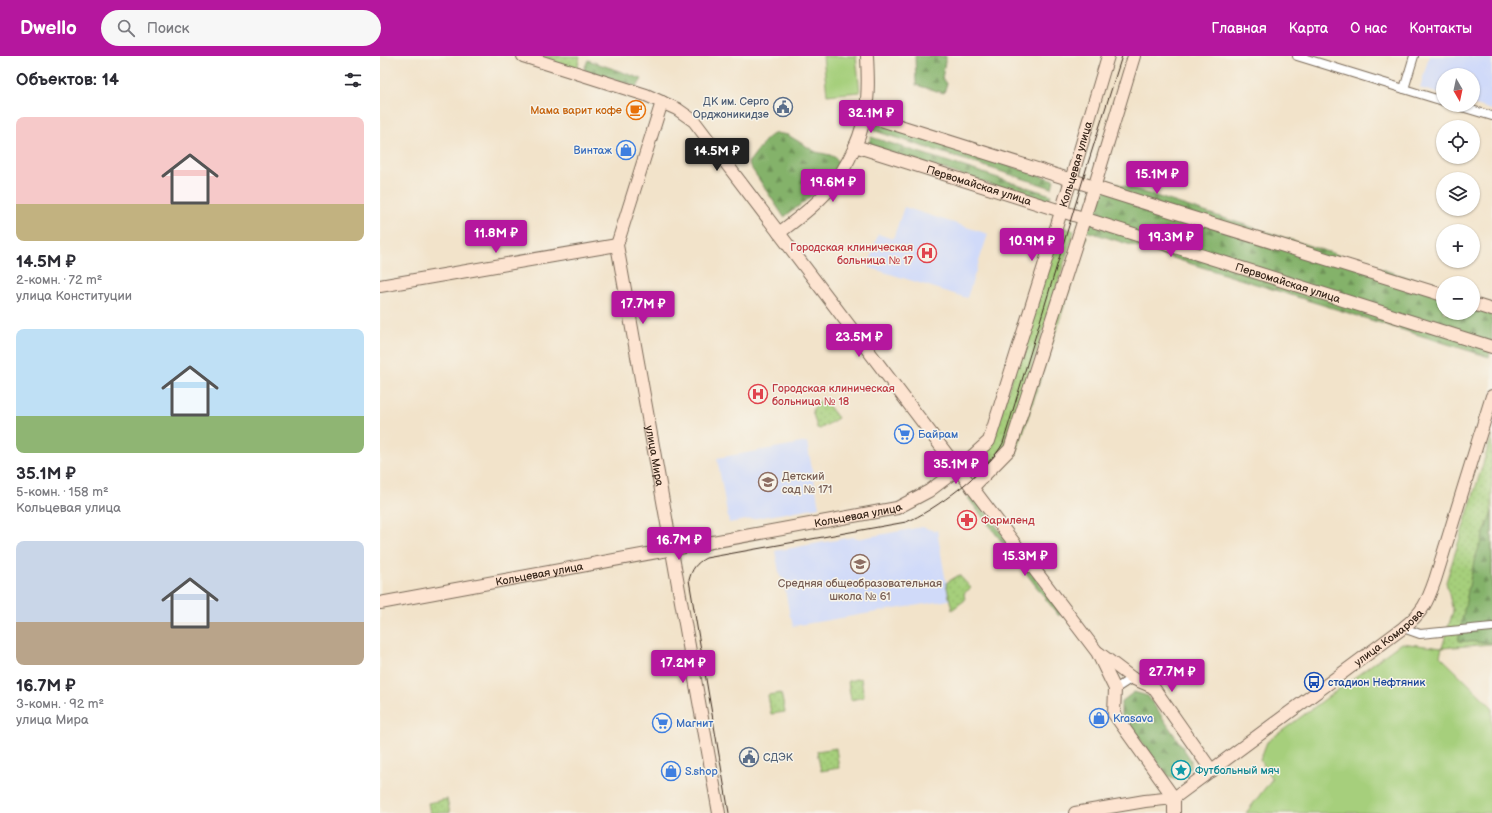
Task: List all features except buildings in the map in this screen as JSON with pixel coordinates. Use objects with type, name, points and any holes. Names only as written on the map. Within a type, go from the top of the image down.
[{"type":"street","points":[[524,56],[646,95],[677,109],[694,121],[1097,652],[1115,689],[1114,714],[1174,798],[1174,813]]},
{"type":"street","points":[[779,233],[820,199],[845,168],[855,146],[865,114],[868,84],[867,56]]},
{"type":"street","name":"Кольцевая улица","points":[[380,603],[897,508],[929,491],[958,469],[989,441],[1060,211],[1071,180],[1108,56]]},
{"type":"street","points":[[972,488],[1010,449],[1094,188],[1134,56]]},
{"type":"street","points":[[1297,56],[1436,99]]},
{"type":"street","points":[[1404,89],[1414,56]]},
{"type":"street","name":"улица Мира","points":[[662,102],[617,245],[719,813]]},
{"type":"street","points":[[1479,112],[1492,116]]},
{"type":"street","points":[[865,114],[1094,188],[1436,293]]},
{"type":"street","name":"Первомайская улица","points":[[855,146],[1492,347]]},
{"type":"street","points":[[380,286],[617,245]]},
{"type":"street","points":[[1480,306],[1492,310]]},
{"type":"street","name":"улица Комарова","points":[[1174,798],[1420,614],[1427,603],[1492,396]]},
{"type":"street","points":[[1403,628],[1420,634],[1492,627]]},
{"type":"street","points":[[1097,652],[1132,678],[1153,687],[1212,771]]},
{"type":"street","points":[[1115,689],[1132,678]]},
{"type":"street","points":[[1075,813],[1145,801],[1174,798]]},
{"type":"shaded area","points":[[1429,56],[1492,56],[1492,110],[1480,106],[1480,68],[1436,68],[1436,93],[1420,88]]},
{"type":"shaded area","name":"Городская клиническая больница № 17","points":[[904,207],[988,234],[967,298],[868,267],[878,234],[893,239]]},
{"type":"shaded area","name":"Детский сад № 171","points":[[807,442],[819,507],[729,523],[717,458]]},
{"type":"shaded area","name":"Средняя общеобразовательная школа № 61","points":[[922,527],[935,531],[937,530],[949,600],[793,626],[783,578],[780,577],[775,551],[853,537],[857,539]]},
{"type":"green space","points":[[534,56],[580,56],[577,70]]},
{"type":"green space","points":[[823,56],[856,56],[860,92],[827,95]]},
{"type":"green space","points":[[915,56],[946,56],[942,79],[947,83],[944,93],[916,85]]},
{"type":"green space","points":[[588,60],[642,79],[637,87],[584,70]]},
{"type":"green space","points":[[874,122],[1054,180],[1052,188],[872,130]]},
{"type":"green space","points":[[776,133],[788,135],[816,152],[830,155],[836,158],[839,164],[821,187],[784,217],[748,163],[768,137]]},
{"type":"green space","points":[[871,137],[1051,195],[1048,203],[868,145]]},
{"type":"green space","points":[[1100,178],[1436,287],[1436,320],[1480,320],[1480,300],[1492,304],[1492,345],[1489,357],[1083,230]]},
{"type":"green space","points":[[1060,226],[1074,231],[1006,450],[976,479],[968,464],[991,444]]},
{"type":"green space","points":[[1083,235],[1087,236],[1016,454],[991,479],[989,476],[1011,451]]},
{"type":"green space","points":[[823,398],[838,418],[820,429],[817,428],[812,410]]},
{"type":"green space","points":[[1492,435],[1492,644],[1442,648],[1453,611],[1446,582]]},
{"type":"green space","points":[[973,495],[1062,613],[1059,616],[968,498]]},
{"type":"green space","points":[[1492,511],[1492,643],[1458,641],[1474,561]]},
{"type":"green space","points":[[959,575],[971,588],[964,593],[965,600],[952,610],[946,583]]},
{"type":"green space","points":[[1401,643],[1442,648],[1440,656],[1492,707],[1492,813],[1246,813],[1272,779],[1260,760],[1267,742]]},
{"type":"green space","points":[[861,678],[864,697],[851,700],[848,681]]},
{"type":"green space","points":[[1134,692],[1148,696],[1191,760],[1191,768],[1177,779],[1168,776],[1121,715],[1121,702]]},
{"type":"green space","points":[[781,693],[785,712],[771,714],[768,695]]},
{"type":"green space","points":[[836,748],[839,768],[821,771],[817,751]]},
{"type":"green space","points":[[447,799],[450,813],[430,813],[428,803]]},
{"type":"tram line","points":[[729,813],[689,580],[693,570],[697,564],[706,558],[906,522],[931,509],[945,499],[987,464],[1003,443],[1122,56]]},
{"type":"place","name":"ДК им. Серго Орджоникидзе","points":[[783,107]]},
{"type":"place","name":"Мама варит кофе","points":[[636,110]]},
{"type":"place","name":"Винтаж","points":[[626,150]]},
{"type":"place","name":"Городская клиническая больница № 17","points":[[927,253]]},
{"type":"place","name":"Городская клиническая больница № 18","points":[[758,394]]},
{"type":"place","name":"Байрам","points":[[904,434]]},
{"type":"place","name":"Детский сад № 171","points":[[768,482]]},
{"type":"place","name":"Фармленд","points":[[967,520]]},
{"type":"place","name":"Средняя общеобразовательная школа № 61","points":[[860,564]]},
{"type":"place","name":"стадион Нефтяник","points":[[1314,682]]},
{"type":"place","name":"Krasava","points":[[1099,718]]},
{"type":"place","name":"Магнит","points":[[662,723]]},
{"type":"place","name":"СДЭК","points":[[749,757]]},
{"type":"place","name":"Футбольный мяч","points":[[1181,770]]},
{"type":"place","name":"S.shop","points":[[671,771]]}]
